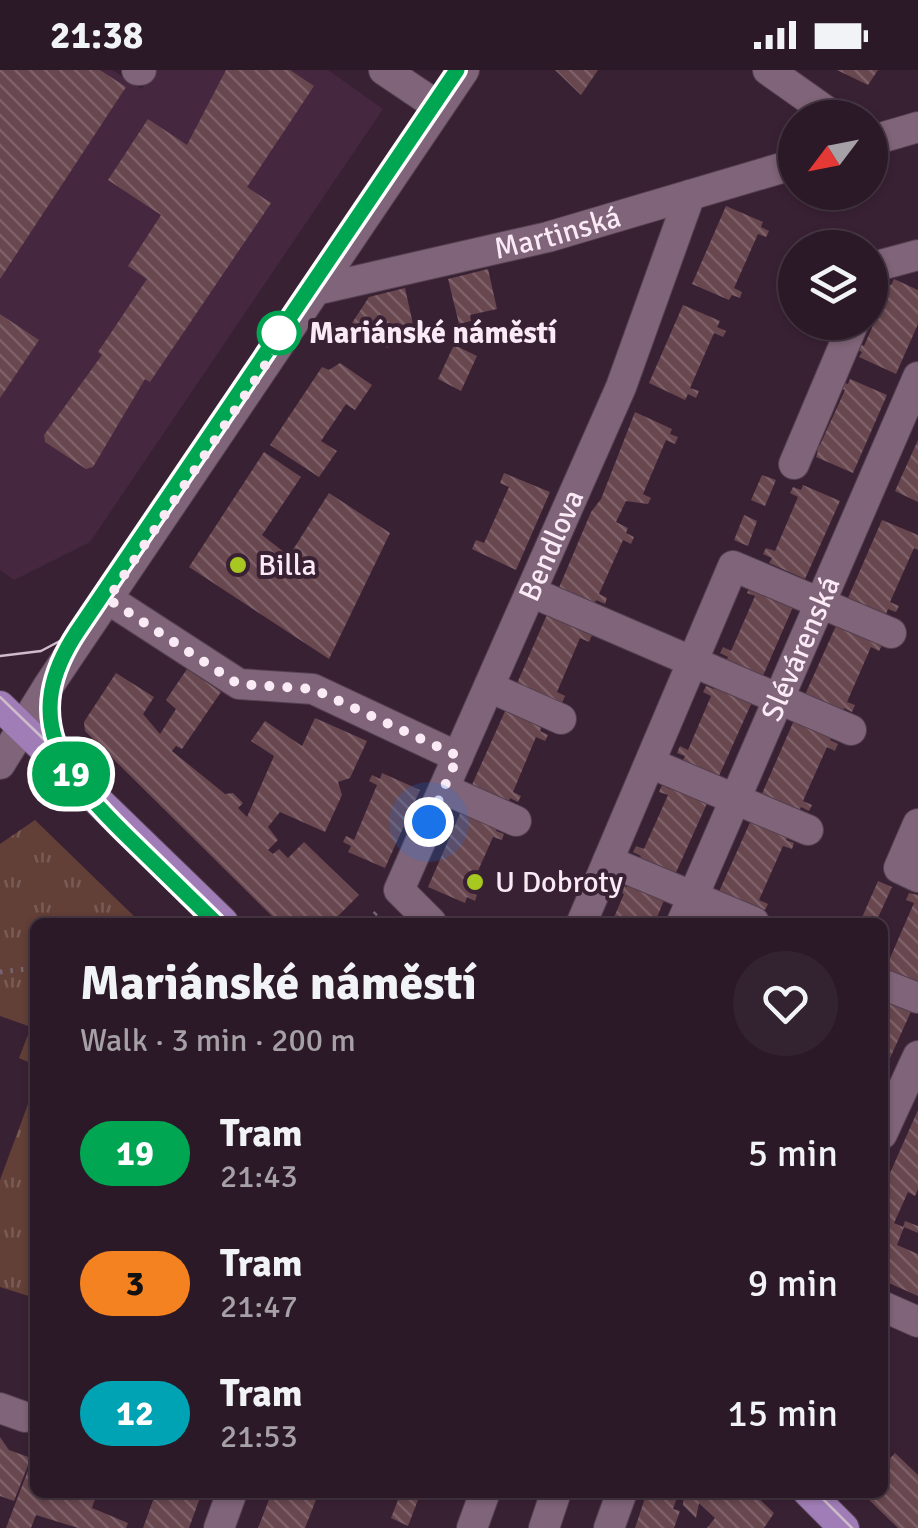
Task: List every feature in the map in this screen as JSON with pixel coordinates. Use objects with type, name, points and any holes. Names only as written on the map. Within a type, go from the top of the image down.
[{"type":"main road","points":[[11,716],[219,918]]},
{"type":"main road","points":[[814,1498],[844,1528]]},
{"type":"street","points":[[384,70],[439,106]]},
{"type":"street","points":[[0,764],[11,716],[108,599],[464,70]]},
{"type":"street","points":[[768,70],[810,100]]},
{"type":"street","points":[[888,136],[918,127]]},
{"type":"street","name":"Martinská","points":[[316,290],[548,238],[778,169]]},
{"type":"street","name":"Bendlova","points":[[427,918],[399,890],[621,387],[690,195]]},
{"type":"street","points":[[888,263],[918,255]]},
{"type":"street","points":[[794,464],[846,340]]},
{"type":"street","name":"Slévárenská","points":[[687,910],[819,602],[916,389]]},
{"type":"street","points":[[584,918],[734,566],[891,632]]},
{"type":"street","points":[[531,592],[851,730]]},
{"type":"street","points":[[108,599],[238,684],[313,689],[458,756]]},
{"type":"street","points":[[489,687],[561,719]]},
{"type":"street","points":[[650,763],[808,830]]},
{"type":"street","points":[[444,789],[516,821]]},
{"type":"street","points":[[918,824],[900,868],[918,877]]},
{"type":"street","points":[[608,861],[687,910],[732,918]]},
{"type":"street","points":[[888,986],[918,998]]},
{"type":"street","points":[[889,1102],[918,1056]]},
{"type":"street","points":[[888,1309],[918,1322]]},
{"type":"street","points":[[219,1528],[230,1498]]},
{"type":"street","points":[[472,1528],[483,1498]]},
{"type":"street","points":[[544,1528],[554,1498]]},
{"type":"street","points":[[609,1528],[620,1498]]},
{"type":"path","points":[[0,972],[30,969]]},
{"type":"shaded area","points":[[0,70],[112,70],[142,89],[155,70],[328,70],[383,109],[90,542],[14,580],[0,570]]},
{"type":"green space","points":[[35,820],[136,918],[30,918],[30,1027],[0,1016],[0,844]]},
{"type":"green space","points":[[30,1030],[30,1063],[19,1058]]},
{"type":"green space","points":[[30,1099],[30,1296],[0,1287],[0,1180]]},
{"type":"building","points":[[0,70],[100,70],[126,87],[0,279]]},
{"type":"building","points":[[226,70],[290,70],[314,86],[247,187],[271,203],[150,382],[145,379],[93,467],[86,469],[45,442],[44,435],[102,355],[98,352],[147,279],[128,266],[161,215],[108,180],[148,119],[187,145]]},
{"type":"building","points":[[555,70],[598,70],[581,95]]},
{"type":"building","points":[[837,70],[878,70],[868,85]]},
{"type":"building","points":[[726,206],[763,222],[761,227],[769,231],[766,237],[758,234],[734,288],[742,292],[740,298],[732,295],[729,300],[692,284]]},
{"type":"building","points":[[488,269],[497,309],[470,315],[471,321],[459,324],[448,279]]},
{"type":"building","points":[[894,279],[918,290],[918,324],[896,374],[859,357],[862,352],[853,348],[856,342],[864,346],[867,340],[888,340],[888,284]]},
{"type":"building","points":[[405,288],[414,329],[400,332],[388,348],[352,323],[369,297]]},
{"type":"building","points":[[683,305],[720,321],[717,327],[726,331],[723,337],[714,333],[690,388],[699,391],[696,398],[688,394],[685,400],[649,383]]},
{"type":"building","points":[[0,314],[39,340],[0,398]]},
{"type":"building","points":[[454,345],[477,356],[461,391],[438,379]]},
{"type":"building","points":[[340,363],[372,385],[355,410],[346,404],[321,441],[337,451],[319,477],[270,445],[322,367],[329,370]]},
{"type":"building","points":[[850,379],[887,395],[853,473],[816,457],[818,451],[810,448],[813,441],[820,445],[845,390],[837,387],[839,381],[848,384]]},
{"type":"building","points":[[635,412],[672,429],[670,434],[678,437],[675,444],[666,440],[643,494],[651,498],[648,504],[626,501],[616,522],[628,528],[626,533],[634,537],[631,544],[623,540],[599,594],[607,598],[605,604],[596,600],[594,606],[558,590],[591,512],[601,499]]},
{"type":"building","points":[[918,440],[918,502],[895,491]]},
{"type":"building","points":[[264,452],[301,477],[262,535],[289,556],[329,493],[390,533],[329,659],[189,567]]},
{"type":"building","points":[[504,473],[550,492],[516,570],[472,549],[476,540],[484,543],[509,487],[500,483]]},
{"type":"building","points":[[762,475],[776,480],[765,506],[751,500]]},
{"type":"building","points":[[803,485],[840,501],[805,579],[769,563],[772,558],[763,554],[766,548],[775,551],[798,497],[790,493],[793,487],[801,490]]},
{"type":"building","points":[[744,515],[757,521],[748,546],[734,540]]},
{"type":"building","points":[[882,520],[918,535],[918,550],[914,548],[890,602],[899,606],[896,612],[888,609],[886,614],[848,598]]},
{"type":"building","points":[[750,586],[796,600],[762,678],[726,662],[728,657],[720,653],[723,647],[731,651],[755,596],[747,593]]},
{"type":"building","points":[[549,610],[586,626],[583,632],[592,635],[589,642],[580,638],[557,692],[565,696],[562,703],[554,699],[552,705],[515,688]]},
{"type":"building","points":[[839,619],[882,645],[879,651],[871,647],[847,702],[855,705],[852,712],[844,708],[842,714],[804,697]]},
{"type":"building","points":[[187,669],[221,692],[182,749],[176,746],[172,751],[225,794],[233,793],[243,803],[238,808],[247,817],[274,756],[251,741],[265,721],[302,746],[315,718],[367,741],[350,778],[338,782],[342,795],[325,832],[280,812],[268,827],[278,840],[268,850],[273,854],[279,849],[288,858],[304,842],[359,895],[336,918],[274,918],[85,731],[84,722],[116,673],[154,697],[143,714],[160,734],[176,709],[166,700]]},
{"type":"building","points":[[716,684],[753,700],[718,778],[682,762],[685,756],[677,753],[680,746],[688,750],[711,696],[703,692],[706,686],[714,689]]},
{"type":"building","points":[[506,709],[542,726],[540,731],[548,735],[545,741],[536,737],[513,792],[521,796],[518,802],[510,798],[508,804],[471,787]]},
{"type":"building","points":[[795,718],[833,735],[830,740],[838,744],[835,751],[827,747],[803,801],[812,805],[809,811],[801,807],[798,813],[761,796]]},
{"type":"building","points":[[382,773],[420,790],[385,868],[348,852],[351,846],[343,842],[346,836],[354,840],[377,785],[369,781],[372,775],[380,779]]},
{"type":"building","points":[[673,783],[709,799],[674,877],[638,861],[641,856],[633,852],[636,846],[644,849],[668,795],[659,792],[662,785],[670,789]]},
{"type":"building","points":[[462,809],[499,825],[496,831],[504,834],[502,840],[493,837],[469,891],[477,895],[475,901],[467,897],[465,903],[428,887]]},
{"type":"building","points":[[752,818],[789,834],[786,840],[794,843],[792,849],[783,846],[759,900],[768,904],[765,910],[757,907],[755,912],[717,896]]},
{"type":"building","points":[[878,881],[892,887],[878,918],[862,918]]},
{"type":"building","points":[[629,882],[665,898],[657,918],[614,918],[624,894],[616,891],[619,884],[627,887]]},
{"type":"building","points":[[909,893],[918,895],[918,984],[888,971],[888,957],[914,903],[906,900]]},
{"type":"building","points":[[888,997],[913,1007],[888,1063]]},
{"type":"building","points":[[918,1110],[918,1189],[915,1196],[908,1192],[894,1223],[903,1227],[905,1221],[918,1226],[918,1233],[904,1227],[897,1245],[918,1254],[918,1296],[888,1283],[888,1178]]},
{"type":"building","points":[[0,1437],[9,1450],[30,1461],[14,1501],[0,1496]]},
{"type":"building","points":[[895,1453],[918,1475],[918,1528],[898,1528],[867,1498],[888,1498],[888,1461]]},
{"type":"building","points":[[30,1465],[30,1498],[95,1498],[92,1508],[128,1523],[126,1528],[78,1528],[36,1515],[31,1528],[6,1528]]},
{"type":"building","points":[[154,1498],[200,1498],[189,1528],[143,1528]]},
{"type":"building","points":[[270,1498],[317,1498],[305,1528],[258,1528]]},
{"type":"building","points":[[399,1498],[419,1498],[408,1526],[391,1518]]},
{"type":"building","points":[[645,1498],[677,1498],[673,1509],[680,1511],[674,1528],[635,1528]]},
{"type":"building","points":[[684,1498],[758,1498],[774,1513],[764,1528],[707,1528],[715,1518],[699,1503],[696,1518],[683,1505]]},
{"type":"tram line","points":[[211,918],[105,813],[68,767],[51,719],[52,692],[60,663],[77,632],[457,70]]},
{"type":"tram line","name":"19","points":[[211,918],[77,784],[60,755],[50,726],[53,679],[65,650],[457,70]]},
{"type":"tram line","points":[[0,656],[41,651],[75,633]]},
{"type":"tram line","points":[[0,697],[56,751]]},
{"type":"tram line","points":[[822,1498],[852,1528]]},
{"type":"place","name":"Mariánské náměstí","points":[[279,333]]},
{"type":"place","name":"Billa","points":[[238,565]]},
{"type":"place","name":"U Dobroty","points":[[475,882]]},
{"type":"route","points":[[279,333],[274,352],[108,599],[238,684],[313,689],[458,756],[429,822]]}]
